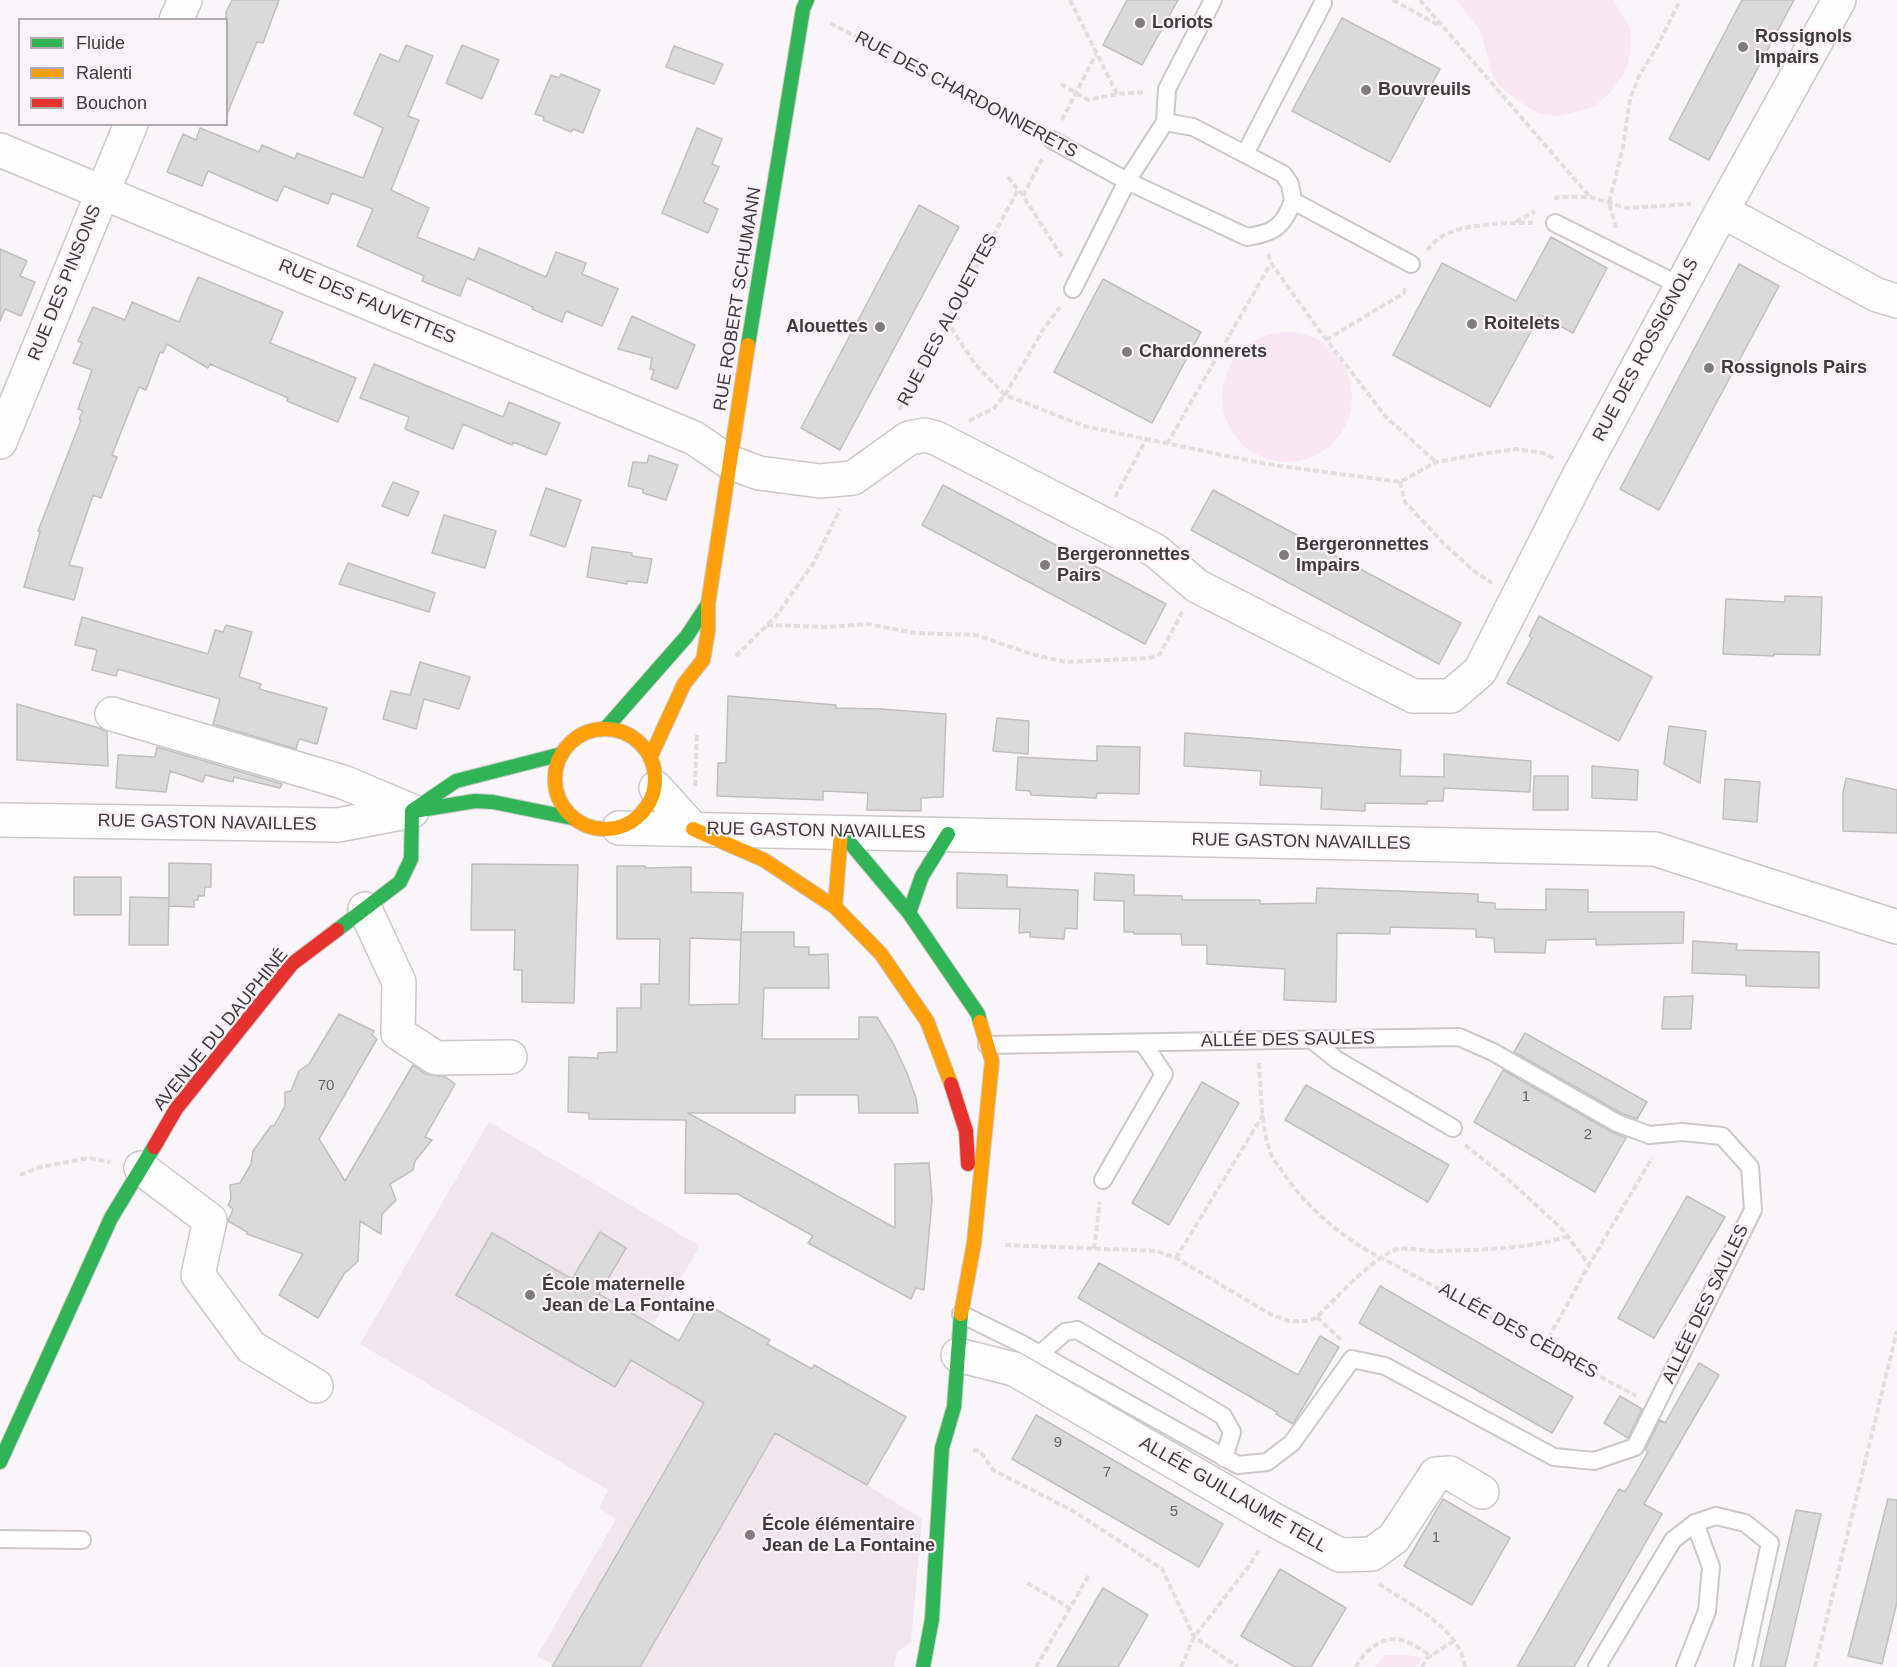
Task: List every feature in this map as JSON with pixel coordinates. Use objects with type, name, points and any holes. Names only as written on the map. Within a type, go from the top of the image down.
[{"type":"street","points":[[177,18],[185,0]]},
{"type":"street","name":"RUE DES ROSSIGNOLS","points":[[1197,586],[1413,696],[1451,696],[1480,671],[1581,472],[1839,0]]},
{"type":"street","name":"RUE ROBERT SCHUMANN","points":[[653,773],[684,684],[703,660],[708,631],[708,604],[729,462],[805,5]]},
{"type":"street","name":"RUE DES PINSONS","points":[[0,442],[130,126]]},
{"type":"street","name":"RUE DES FAUVETTES","points":[[0,150],[700,441],[729,462]]},
{"type":"street","points":[[1722,211],[1877,296],[1897,301]]},
{"type":"street","points":[[729,462],[759,473],[820,481],[854,478],[923,438],[1101,522],[1156,551],[1197,586]]},
{"type":"street","name":"RUE ROBERT SCHUMANN","points":[[606,728],[687,636],[708,604]]},
{"type":"street","points":[[112,714],[343,782],[412,811]]},
{"type":"street","points":[[606,728],[625,733],[639,742],[653,773],[647,807],[635,820],[619,828],[603,830],[586,826],[572,818],[561,803],[555,786],[555,768],[567,745],[575,738],[606,728]]},
{"type":"street","name":"RUE GASTON NAVAILLES","points":[[412,811],[456,781],[562,754]]},
{"type":"street","name":"RUE GASTON NAVAILLES","points":[[653,773],[693,829]]},
{"type":"street","name":"RUE GASTON NAVAILLES","points":[[0,820],[338,825],[475,801],[493,802],[572,818]]},
{"type":"street","name":"AVENUE DU DAUPHINÉ","points":[[0,1462],[111,1218],[176,1109],[292,964],[400,882],[411,859],[412,811]]},
{"type":"street","name":"RUE GASTON NAVAILLES","points":[[619,828],[1655,849],[1897,927]]},
{"type":"street","points":[[693,829],[764,860],[835,907],[881,954],[927,1021],[949,1077],[966,1131],[974,1243]]},
{"type":"street","points":[[835,907],[841,832]]},
{"type":"street","points":[[841,832],[909,913],[978,1014],[992,1061],[974,1243],[961,1314],[954,1407],[942,1448],[932,1619],[923,1667]]},
{"type":"street","points":[[909,913],[922,876],[948,834]]},
{"type":"street","points":[[365,909],[399,982],[399,1033],[436,1058],[510,1057]]},
{"type":"street","points":[[141,1168],[210,1220],[198,1275],[251,1347],[316,1386]]},
{"type":"street","name":"ALLÉE GUILLAUME TELL","points":[[958,1355],[1014,1369],[1276,1521],[1340,1555],[1372,1554],[1394,1538],[1436,1474],[1450,1473],[1482,1492]]},
{"type":"street","points":[[954,1407],[960,1449]]},
{"type":"street","points":[[937,1667],[949,1571]]},
{"type":"lane","points":[[1073,289],[1127,181],[1165,122],[1167,89],[1213,0]]},
{"type":"lane","points":[[1245,154],[1323,3]]},
{"type":"lane","points":[[1165,122],[1193,127],[1283,174],[1290,184],[1293,201],[1280,226],[1263,234]]},
{"type":"lane","name":"RUE DES CHARDONNERETS","points":[[1052,140],[1127,181],[1247,237],[1263,234]]},
{"type":"lane","points":[[1293,201],[1411,264]]},
{"type":"lane","points":[[1556,223],[1681,286]]},
{"type":"lane","name":"ALLÉE DES SAULES","points":[[987,1045],[1460,1037],[1493,1052],[1617,1123],[1648,1135],[1682,1132],[1722,1136],[1750,1167],[1753,1210],[1635,1448],[1594,1461],[1554,1457],[1385,1366],[1352,1359]]},
{"type":"lane","points":[[1312,1040],[1337,1060],[1453,1128]]},
{"type":"lane","points":[[1103,1180],[1164,1074],[1143,1042]]},
{"type":"lane","points":[[961,1314],[1040,1354],[1238,1466],[1267,1462],[1292,1443],[1352,1359]]},
{"type":"lane","points":[[1040,1354],[1065,1332],[1077,1330],[1223,1416],[1232,1431],[1224,1458]]},
{"type":"lane","points":[[1597,1667],[1673,1540],[1695,1523],[1716,1516],[1745,1523],[1770,1543],[1743,1667]]},
{"type":"lane","points":[[1685,1667],[1707,1611],[1711,1567],[1695,1523]]},
{"type":"lane","points":[[0,1539],[82,1540]]},
{"type":"path","points":[[1070,0],[1117,94]]},
{"type":"path","points":[[1393,0],[1445,28]]},
{"type":"path","points":[[1420,0],[1590,197]]},
{"type":"path","points":[[1617,234],[1609,203],[1623,147],[1630,99],[1639,76],[1680,0]]},
{"type":"path","name":"RUE DES CHARDONNERETS","points":[[805,5],[1052,140]]},
{"type":"path","points":[[1061,84],[1088,100],[1117,94],[1167,89]]},
{"type":"path","points":[[923,438],[994,408],[1005,395],[1044,330],[1073,289],[1070,268],[1008,177]]},
{"type":"path","name":"RUE DES ALOUETTES","points":[[923,438],[898,409],[1018,190]]},
{"type":"path","points":[[1550,202],[1558,197],[1590,197],[1627,208],[1696,204],[1722,211]]},
{"type":"path","points":[[1515,223],[1541,207]]},
{"type":"path","points":[[1263,234],[1271,263],[1319,330],[1386,417],[1436,462]]},
{"type":"path","points":[[1167,444],[1271,263]]},
{"type":"path","points":[[946,320],[975,364],[1005,395],[1084,426],[1266,464],[1400,482],[1436,462],[1516,449],[1543,453],[1581,472]]},
{"type":"path","points":[[1101,522],[1146,440]]},
{"type":"path","points":[[730,662],[767,625],[813,564],[834,525],[854,478]]},
{"type":"path","points":[[1400,482],[1405,502],[1444,544],[1474,571],[1517,596]]},
{"type":"path","points":[[767,625],[829,627],[867,624],[915,633],[976,635],[1031,654],[1066,662],[1150,658],[1160,654],[1197,586]]},
{"type":"path","points":[[693,829],[698,722]]},
{"type":"path","name":"ALLÉE DES CÈDRES","points":[[1258,1041],[1263,1114],[1270,1152],[1297,1193],[1333,1226],[1367,1252],[1655,1406]]},
{"type":"path","points":[[1176,1258],[1263,1114]]},
{"type":"path","points":[[1453,1128],[1460,1141],[1509,1181],[1568,1236],[1589,1265]]},
{"type":"path","points":[[1544,1346],[1666,1134]]},
{"type":"path","points":[[20,1175],[40,1167],[88,1158],[141,1168]]},
{"type":"path","points":[[1094,1249],[1103,1180]]},
{"type":"path","points":[[974,1243],[1157,1251],[1176,1258],[1289,1322],[1310,1321],[1317,1317],[1380,1258],[1399,1249],[1438,1252],[1524,1245],[1553,1241],[1568,1236]]},
{"type":"path","points":[[1317,1317],[1341,1341],[1352,1359]]},
{"type":"path","points":[[1815,1667],[1897,1331]]},
{"type":"path","points":[[960,1449],[980,1451],[993,1470],[1075,1512],[1162,1569],[1194,1637],[1238,1667]]},
{"type":"path","points":[[1181,1667],[1194,1637],[1249,1566],[1276,1521]]},
{"type":"path","points":[[1340,1555],[1448,1631],[1464,1658],[1465,1667]]},
{"type":"path","points":[[1036,1667],[1089,1575]]},
{"type":"path","points":[[1027,1583],[1070,1608]]},
{"type":"path","points":[[1356,1667],[1360,1658],[1374,1645],[1392,1639],[1404,1641],[1432,1656]]},
{"type":"path","points":[[1422,1667],[1427,1658],[1454,1641]]},
{"type":"shaded area","points":[[1456,0],[1613,0],[1630,28],[1631,48],[1627,69],[1610,93],[1594,107],[1559,116],[1540,114],[1515,99],[1499,85],[1492,74],[1481,32]]},
{"type":"shaded area","points":[[1287,332],[1312,337],[1333,351],[1347,372],[1352,397],[1347,422],[1333,443],[1312,457],[1287,462],[1262,457],[1241,443],[1227,422],[1222,397],[1227,372],[1241,351],[1262,337]]},
{"type":"shaded area","points":[[489,1122],[700,1246],[636,1353],[922,1519],[911,1642],[897,1652],[894,1667],[558,1667],[537,1656],[616,1519],[599,1508],[608,1490],[360,1344]]},
{"type":"shaded area","points":[[1385,1655],[1422,1657],[1416,1667],[1375,1667]]},
{"type":"building","points":[[232,0],[279,0],[263,43],[257,42],[228,112],[228,18],[226,18],[226,12]]},
{"type":"building","name":"Loriots","points":[[1127,0],[1178,0],[1142,65],[1103,45]]},
{"type":"building","name":"Rossignols Impairs","points":[[1742,0],[1794,0],[1709,160],[1669,139]]},
{"type":"building","name":"Bouvreuils","points":[[1342,18],[1440,69],[1390,162],[1292,111]]},
{"type":"building","points":[[406,45],[433,56],[408,116],[419,120],[391,190],[429,208],[417,237],[474,260],[479,248],[546,277],[556,252],[586,263],[582,274],[618,289],[602,326],[566,311],[562,322],[467,278],[460,296],[422,281],[424,276],[357,246],[373,209],[332,193],[328,204],[284,186],[277,201],[208,171],[202,186],[167,172],[183,134],[196,140],[200,128],[259,152],[262,145],[295,159],[297,153],[363,178],[383,128],[354,114],[380,54],[399,62]]},
{"type":"building","points":[[462,45],[499,60],[482,99],[446,83]]},
{"type":"building","points":[[674,46],[723,64],[714,84],[666,67]]},
{"type":"building","points":[[561,74],[600,90],[583,133],[573,129],[571,132],[535,114],[551,75],[559,78]]},
{"type":"building","points":[[697,128],[722,139],[712,164],[719,167],[703,202],[718,209],[708,233],[662,213]]},
{"type":"building","name":"Alouettes","points":[[919,205],[959,227],[840,450],[801,428]]},
{"type":"building","name":"Roitelets","points":[[1551,237],[1607,268],[1573,333],[1540,315],[1490,407],[1393,355],[1442,263],[1516,301]]},
{"type":"building","points":[[0,249],[27,261],[20,276],[35,282],[21,316],[5,309],[0,321]]},
{"type":"building","name":"Rossignols Pairs","points":[[1739,264],[1779,286],[1659,510],[1620,489]]},
{"type":"building","points":[[198,277],[283,312],[270,343],[356,378],[338,422],[287,401],[288,398],[210,364],[208,368],[167,344],[163,353],[160,352],[146,390],[139,387],[112,455],[117,457],[101,498],[93,495],[69,565],[83,568],[74,600],[24,587],[40,532],[38,531],[81,420],[79,419],[83,411],[78,409],[92,370],[73,363],[82,343],[78,341],[93,307],[125,320],[132,302],[179,322]]},
{"type":"building","name":"Chardonnerets","points":[[1103,279],[1201,332],[1152,423],[1054,372]]},
{"type":"building","points":[[632,316],[695,345],[677,389],[651,379],[654,370],[650,369],[652,358],[618,349]]},
{"type":"building","points":[[374,364],[503,417],[509,402],[560,423],[546,455],[513,442],[512,445],[463,424],[453,449],[405,429],[409,417],[360,398]]},
{"type":"building","points":[[649,455],[678,465],[666,500],[643,493],[643,489],[628,486],[633,462],[647,463]]},
{"type":"building","points":[[393,482],[419,492],[408,516],[382,506]]},
{"type":"building","name":"Bergeronnettes Pairs","points":[[943,485],[1166,604],[1145,644],[922,525]]},
{"type":"building","points":[[546,488],[581,500],[565,547],[530,535]]},
{"type":"building","name":"Bergeronnettes Impairs","points":[[1213,490],[1461,623],[1439,664],[1191,530]]},
{"type":"building","points":[[444,515],[496,531],[485,568],[432,553]]},
{"type":"building","points":[[592,547],[632,553],[632,556],[652,559],[647,583],[627,581],[627,584],[587,577]]},
{"type":"building","points":[[348,563],[435,593],[429,612],[339,584]]},
{"type":"building","points":[[1785,596],[1822,597],[1820,655],[1723,654],[1726,599],[1785,602]]},
{"type":"building","points":[[1539,616],[1652,677],[1619,741],[1507,683],[1532,638],[1529,636]]},
{"type":"building","points":[[82,617],[208,654],[215,630],[223,632],[226,625],[252,632],[239,677],[261,684],[259,689],[327,708],[317,744],[299,739],[296,749],[213,724],[220,699],[118,669],[116,676],[92,670],[97,650],[75,645]]},
{"type":"building","points":[[420,662],[470,677],[459,709],[424,699],[416,729],[383,719],[391,691],[410,695]]},
{"type":"building","points":[[728,696],[836,705],[836,708],[946,714],[943,797],[921,798],[921,811],[867,810],[868,793],[823,791],[823,800],[717,796],[718,763],[726,763]]},
{"type":"building","points":[[17,704],[107,732],[108,766],[17,760]]},
{"type":"building","points":[[997,718],[1029,721],[1028,754],[993,751]]},
{"type":"building","points":[[1669,726],[1706,731],[1700,783],[1664,764]]},
{"type":"building","points":[[1185,733],[1401,750],[1400,776],[1444,777],[1444,754],[1531,761],[1530,792],[1444,788],[1443,801],[1427,801],[1427,804],[1365,803],[1365,811],[1321,809],[1322,788],[1260,785],[1261,771],[1184,766]]},
{"type":"building","points":[[1097,746],[1140,747],[1139,794],[1097,793],[1096,798],[1031,795],[1030,791],[1016,790],[1018,757],[1097,761]]},
{"type":"building","points":[[157,747],[282,784],[280,788],[234,777],[233,782],[205,775],[203,782],[170,771],[166,792],[116,788],[118,755],[155,757]]},
{"type":"building","points":[[1592,766],[1638,770],[1637,800],[1592,798]]},
{"type":"building","points":[[1534,776],[1568,776],[1568,810],[1533,810]]},
{"type":"building","points":[[1846,778],[1897,790],[1897,833],[1843,831],[1843,793]]},
{"type":"building","points":[[1725,779],[1760,782],[1757,822],[1723,819]]},
{"type":"building","points":[[169,863],[211,864],[211,887],[205,887],[204,896],[198,896],[198,900],[194,900],[194,907],[169,906]]},
{"type":"building","points":[[472,864],[578,865],[574,1003],[522,1002],[522,970],[514,970],[515,930],[471,930]]},
{"type":"building","points":[[617,866],[691,867],[691,892],[743,893],[741,932],[794,932],[794,947],[809,947],[809,955],[828,954],[829,988],[764,988],[762,1039],[859,1039],[859,1017],[877,1017],[893,1043],[907,1073],[916,1098],[918,1113],[859,1113],[858,1095],[795,1095],[795,1113],[688,1113],[895,1228],[895,1164],[929,1163],[932,1200],[924,1290],[916,1288],[911,1299],[808,1243],[813,1236],[738,1194],[685,1193],[686,1120],[589,1119],[589,1113],[568,1112],[569,1057],[598,1058],[598,1053],[617,1052],[617,1008],[641,1008],[641,984],[659,984],[660,939],[617,939]],"holes":[[[690,938],[741,940],[739,1004],[689,1005]]]},
{"type":"building","points":[[957,873],[1007,875],[1007,887],[1078,890],[1077,929],[1065,928],[1064,939],[1030,937],[1030,932],[1019,933],[1020,909],[957,908]]},
{"type":"building","points":[[1095,873],[1134,875],[1134,895],[1182,896],[1182,900],[1260,900],[1260,904],[1316,903],[1317,888],[1478,894],[1478,902],[1495,903],[1495,909],[1546,910],[1546,889],[1588,890],[1588,912],[1684,912],[1683,943],[1596,945],[1596,939],[1546,940],[1545,953],[1495,952],[1494,938],[1476,937],[1476,929],[1390,927],[1390,934],[1337,933],[1336,1002],[1284,1000],[1285,969],[1207,964],[1207,945],[1182,945],[1181,934],[1124,932],[1124,901],[1094,900]]},
{"type":"building","points":[[74,877],[121,877],[121,915],[74,915]]},
{"type":"building","points":[[130,897],[169,898],[168,945],[129,945]]},
{"type":"building","points":[[1693,941],[1737,944],[1736,950],[1819,952],[1819,988],[1746,986],[1746,975],[1692,973]]},
{"type":"building","points":[[1693,996],[1691,1029],[1662,1029],[1664,997]]},
{"type":"building","points":[[339,1014],[374,1031],[372,1035],[377,1039],[319,1139],[345,1181],[413,1065],[426,1074],[446,1077],[455,1084],[425,1137],[432,1140],[415,1161],[413,1170],[390,1184],[396,1200],[382,1214],[381,1234],[360,1221],[358,1261],[344,1274],[318,1318],[279,1295],[303,1254],[247,1234],[228,1221],[233,1209],[228,1205],[231,1199],[230,1185],[240,1183],[251,1164],[253,1151],[271,1126],[274,1126],[285,1106],[285,1092],[291,1091],[299,1071],[309,1064]]},
{"type":"building","points":[[1525,1033],[1647,1102],[1637,1119],[1621,1113],[1514,1052]]},
{"type":"building","points":[[1503,1070],[1626,1138],[1595,1192],[1474,1122]]},
{"type":"building","points":[[1202,1082],[1239,1103],[1169,1225],[1132,1203]]},
{"type":"building","points":[[1306,1085],[1449,1165],[1428,1202],[1285,1120]]},
{"type":"building","points":[[1687,1196],[1725,1217],[1654,1338],[1618,1318]]},
{"type":"building","points":[[600,1232],[626,1248],[599,1294],[679,1341],[701,1301],[770,1340],[767,1344],[812,1369],[814,1365],[906,1417],[867,1485],[775,1433],[640,1667],[552,1667],[704,1403],[631,1360],[615,1387],[456,1295],[492,1233],[572,1279]]},
{"type":"building","points":[[1099,1263],[1298,1375],[1320,1336],[1339,1347],[1293,1424],[1276,1414],[1277,1412],[1078,1298]]},
{"type":"building","points":[[1380,1286],[1573,1397],[1552,1433],[1359,1323]]},
{"type":"building","points":[[1699,1363],[1719,1375],[1644,1504],[1662,1514],[1574,1667],[1517,1667],[1619,1489],[1625,1492],[1648,1452],[1645,1450],[1660,1420],[1665,1423]]},
{"type":"building","points":[[1620,1396],[1642,1409],[1628,1438],[1604,1423]]},
{"type":"building","points":[[1036,1415],[1223,1524],[1199,1567],[1012,1459]]},
{"type":"building","points":[[1443,1499],[1510,1538],[1472,1605],[1404,1566]]},
{"type":"building","points":[[1888,1499],[1897,1500],[1897,1602],[1882,1664],[1848,1656]]},
{"type":"building","points":[[1796,1510],[1821,1514],[1785,1667],[1760,1667]]},
{"type":"building","points":[[1280,1569],[1346,1608],[1311,1667],[1295,1667],[1241,1636]]},
{"type":"building","points":[[1103,1588],[1148,1615],[1118,1667],[1057,1667]]},
{"type":"traffic: fast","points":[[748,345],[803,9],[807,0]]},
{"type":"traffic: fast","points":[[606,728],[687,636],[708,604]]},
{"type":"traffic: fast","points":[[412,811],[456,781],[562,754]]},
{"type":"traffic: fast","points":[[420,810],[475,801],[493,802],[572,818]]},
{"type":"traffic: fast","points":[[337,930],[400,882],[411,859],[412,811]]},
{"type":"traffic: fast","points":[[841,832],[909,913],[978,1014],[980,1022]]},
{"type":"traffic: fast","points":[[909,913],[922,876],[948,834]]},
{"type":"traffic: fast","points":[[0,1462],[111,1218],[154,1147]]},
{"type":"traffic: fast","points":[[923,1667],[932,1619],[942,1448],[954,1407],[961,1314]]},
{"type":"traffic: slow","points":[[650,758],[684,684],[703,660],[708,631],[708,604],[748,345]]},
{"type":"traffic: slow","points":[[605,729],[633,737],[647,751],[655,779],[647,807],[633,821],[605,829],[577,821],[563,807],[555,779],[563,751],[577,737],[605,729]]},
{"type":"traffic: slow","points":[[693,829],[764,860],[835,907],[881,954],[927,1021],[951,1084]]},
{"type":"traffic: slow","points":[[835,907],[841,832]]},
{"type":"traffic: slow","points":[[961,1314],[974,1243],[992,1061],[980,1022]]},
{"type":"traffic: jam","points":[[154,1147],[176,1109],[292,964],[337,930]]},
{"type":"traffic: jam","points":[[951,1084],[966,1131],[968,1164]]},
{"type":"place","name":"Loriots","points":[[1140,23]]},
{"type":"place","name":"Rossignols Impairs","points":[[1743,47]]},
{"type":"place","name":"Bouvreuils","points":[[1366,90]]},
{"type":"place","name":"Roitelets","points":[[1472,324]]},
{"type":"place","name":"Alouettes","points":[[880,327]]},
{"type":"place","name":"Chardonnerets","points":[[1127,352]]},
{"type":"place","name":"Rossignols Pairs","points":[[1709,368]]},
{"type":"place","name":"Bergeronnettes Impairs","points":[[1284,555]]},
{"type":"place","name":"Bergeronnettes Pairs","points":[[1045,565]]},
{"type":"place","name":"École maternelle Jean de La Fontaine","points":[[530,1295]]},
{"type":"place","name":"École élémentaire Jean de La Fontaine","points":[[750,1535]]}]
